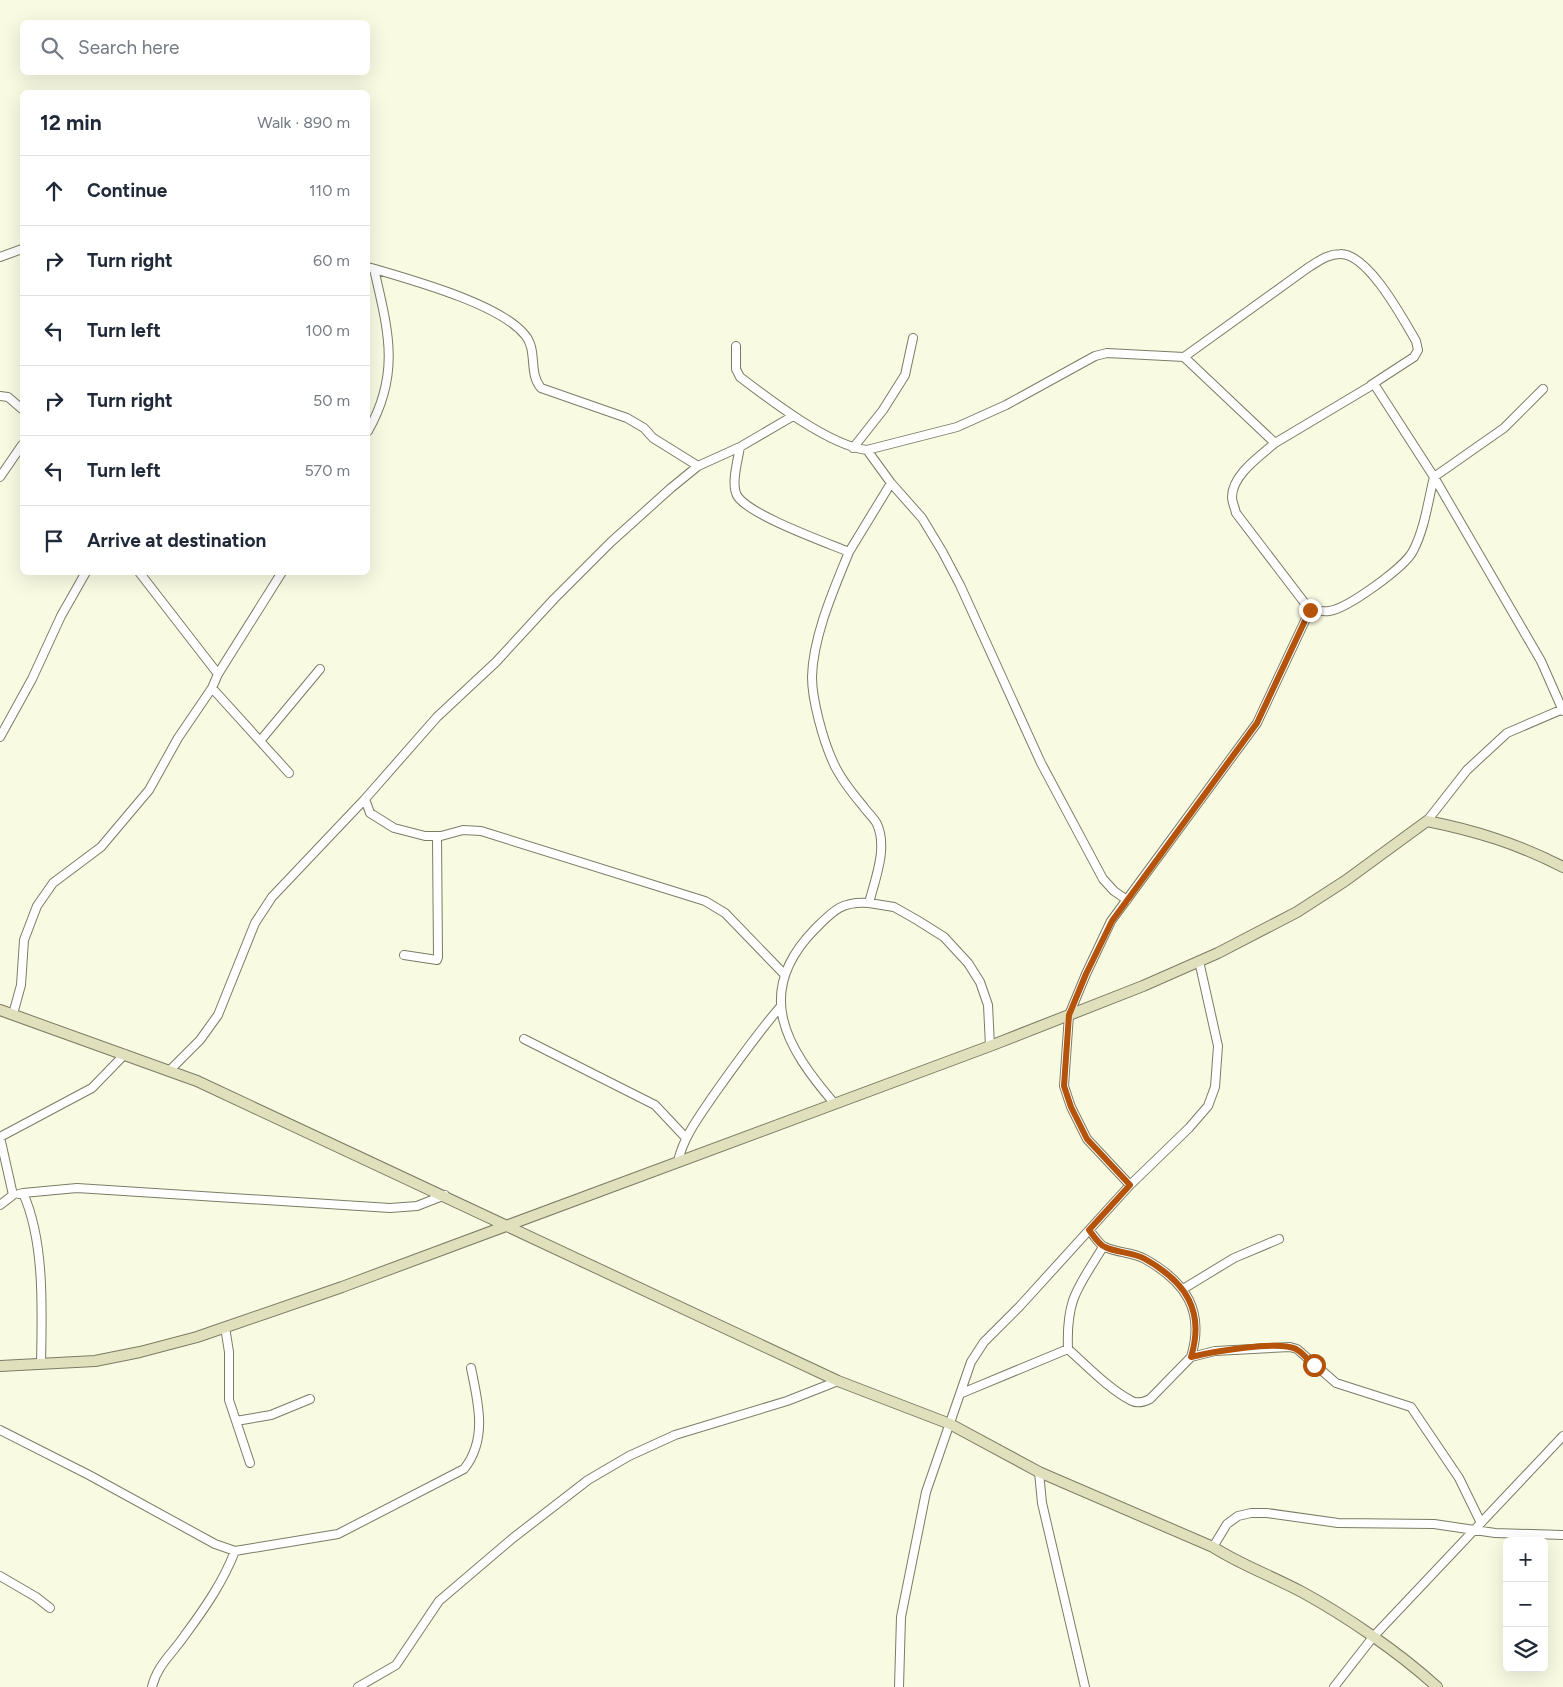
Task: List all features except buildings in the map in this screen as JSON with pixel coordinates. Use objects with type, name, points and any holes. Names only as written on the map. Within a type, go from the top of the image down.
[{"type":"street","points":[[0,257],[20,250]]},
{"type":"street","points":[[736,346],[736,369],[740,377],[793,416],[853,448],[867,450],[957,427],[1006,405],[1095,356],[1107,353],[1184,357],[1328,255],[1342,253],[1358,260],[1369,271],[1416,341],[1418,350],[1414,357],[1370,386],[1275,443],[1247,468],[1238,482],[1232,497],[1236,513],[1310,610],[1330,611],[1346,605],[1404,564],[1413,551],[1424,521],[1434,476],[1504,428],[1543,389]]},
{"type":"street","points":[[370,427],[380,409],[390,363],[383,306],[371,268]]},
{"type":"street","points":[[371,268],[443,290],[492,311],[524,333],[531,343],[535,381],[541,388],[627,418],[644,428],[653,438],[698,466]]},
{"type":"street","points":[[853,448],[883,410],[905,375],[912,338]]},
{"type":"street","points":[[1184,357],[1275,443]]},
{"type":"street","points":[[0,1366],[95,1361],[140,1352],[225,1327],[342,1287],[506,1224],[990,1046],[1069,1015],[1199,961],[1298,912],[1345,881],[1427,821],[1466,770],[1507,734],[1563,709],[1541,661],[1434,476],[1374,384],[1370,386]]},
{"type":"street","points":[[0,396],[8,398],[20,407]]},
{"type":"street","points":[[169,1070],[200,1040],[218,1015],[255,923],[272,897],[365,799],[437,717],[496,662],[554,599],[636,519],[698,466],[740,447],[793,416]]},
{"type":"street","points":[[740,447],[735,484],[737,496],[749,507],[849,552]]},
{"type":"street","points":[[0,477],[20,448]]},
{"type":"street","points":[[867,450],[891,483],[922,518],[942,551],[960,584],[995,665],[1050,779],[1103,879],[1114,892],[1127,900]]},
{"type":"street","points":[[869,903],[879,861],[881,842],[877,824],[852,793],[833,762],[819,718],[812,677],[817,645],[829,602],[849,552],[891,483]]},
{"type":"street","points":[[0,737],[32,679],[61,616],[84,575]]},
{"type":"street","points":[[141,575],[218,674]]},
{"type":"street","points":[[13,1014],[19,995],[24,940],[36,906],[53,883],[101,847],[149,790],[178,738],[212,688],[218,674],[280,575]]},
{"type":"street","points":[[1130,1185],[1087,1139],[1071,1107],[1064,1086],[1069,1015],[1086,974],[1112,921],[1257,723],[1310,610]]},
{"type":"street","points":[[260,741],[320,668]]},
{"type":"street","points":[[212,688],[290,773]]},
{"type":"street","points":[[365,799],[370,813],[394,828],[425,836],[437,836],[463,830],[482,831],[706,901],[725,913],[784,974]]},
{"type":"street","points":[[1427,821],[1477,832],[1538,854],[1563,867]]},
{"type":"street","points":[[404,955],[437,960],[438,957],[437,836]]},
{"type":"street","points":[[834,1103],[814,1079],[792,1047],[784,1024],[781,1006],[784,974],[804,940],[833,910],[852,902],[894,907],[944,937],[968,963],[980,982],[988,1006],[990,1046]]},
{"type":"street","points":[[899,1687],[901,1618],[913,1548],[926,1492],[972,1362],[984,1342],[1020,1306],[1130,1185],[1189,1128],[1208,1106],[1215,1087],[1218,1046],[1199,961]]},
{"type":"street","points":[[678,1161],[686,1138],[752,1040],[781,1006]]},
{"type":"street","points":[[0,1010],[197,1081],[445,1195],[838,1380],[950,1424],[1039,1472],[1213,1548],[1230,1559],[1302,1592],[1373,1637],[1437,1687]]},
{"type":"street","points":[[524,1039],[655,1104],[686,1138]]},
{"type":"street","points":[[13,1196],[0,1137],[92,1088],[125,1054]]},
{"type":"street","points":[[0,1205],[13,1196],[23,1193],[77,1188],[390,1208],[417,1206],[445,1195]]},
{"type":"street","points":[[23,1193],[36,1228],[39,1247],[40,1364]]},
{"type":"street","points":[[1089,1230],[1103,1247],[1144,1258],[1183,1288],[1196,1318],[1197,1337],[1191,1357],[1150,1399],[1142,1403],[1132,1401],[1068,1348],[1067,1325],[1074,1293],[1103,1247]]},
{"type":"street","points":[[1183,1288],[1234,1258],[1279,1239]]},
{"type":"street","points":[[225,1327],[229,1352],[228,1400],[250,1463]]},
{"type":"street","points":[[1191,1357],[1215,1351],[1290,1347],[1297,1350],[1336,1383],[1411,1407],[1459,1478],[1481,1523]]},
{"type":"street","points":[[962,1393],[1068,1348]]},
{"type":"street","points":[[0,1430],[89,1475],[215,1544],[235,1551],[338,1534],[464,1469],[476,1450],[480,1415],[471,1368]]},
{"type":"street","points":[[358,1687],[396,1665],[439,1601],[513,1538],[588,1480],[629,1456],[674,1435],[786,1400],[838,1380]]},
{"type":"street","points":[[236,1421],[271,1415],[310,1399]]},
{"type":"street","points":[[1334,1687],[1373,1637],[1563,1436]]},
{"type":"street","points":[[1039,1472],[1042,1503],[1085,1687]]},
{"type":"street","points":[[1213,1548],[1227,1524],[1238,1516],[1251,1513],[1267,1513],[1338,1523],[1434,1524],[1509,1534],[1563,1535]]},
{"type":"street","points":[[152,1687],[159,1667],[185,1636],[224,1578],[235,1551]]},
{"type":"street","points":[[0,1576],[36,1597],[50,1608]]},
{"type":"route","points":[[1310,610],[1257,723],[1112,921],[1086,974],[1069,1015],[1064,1086],[1071,1107],[1087,1139],[1130,1185],[1089,1230],[1103,1247],[1120,1250],[1144,1258],[1183,1288],[1196,1318],[1197,1337],[1191,1357],[1215,1351],[1282,1346],[1297,1350],[1314,1365]]}]
